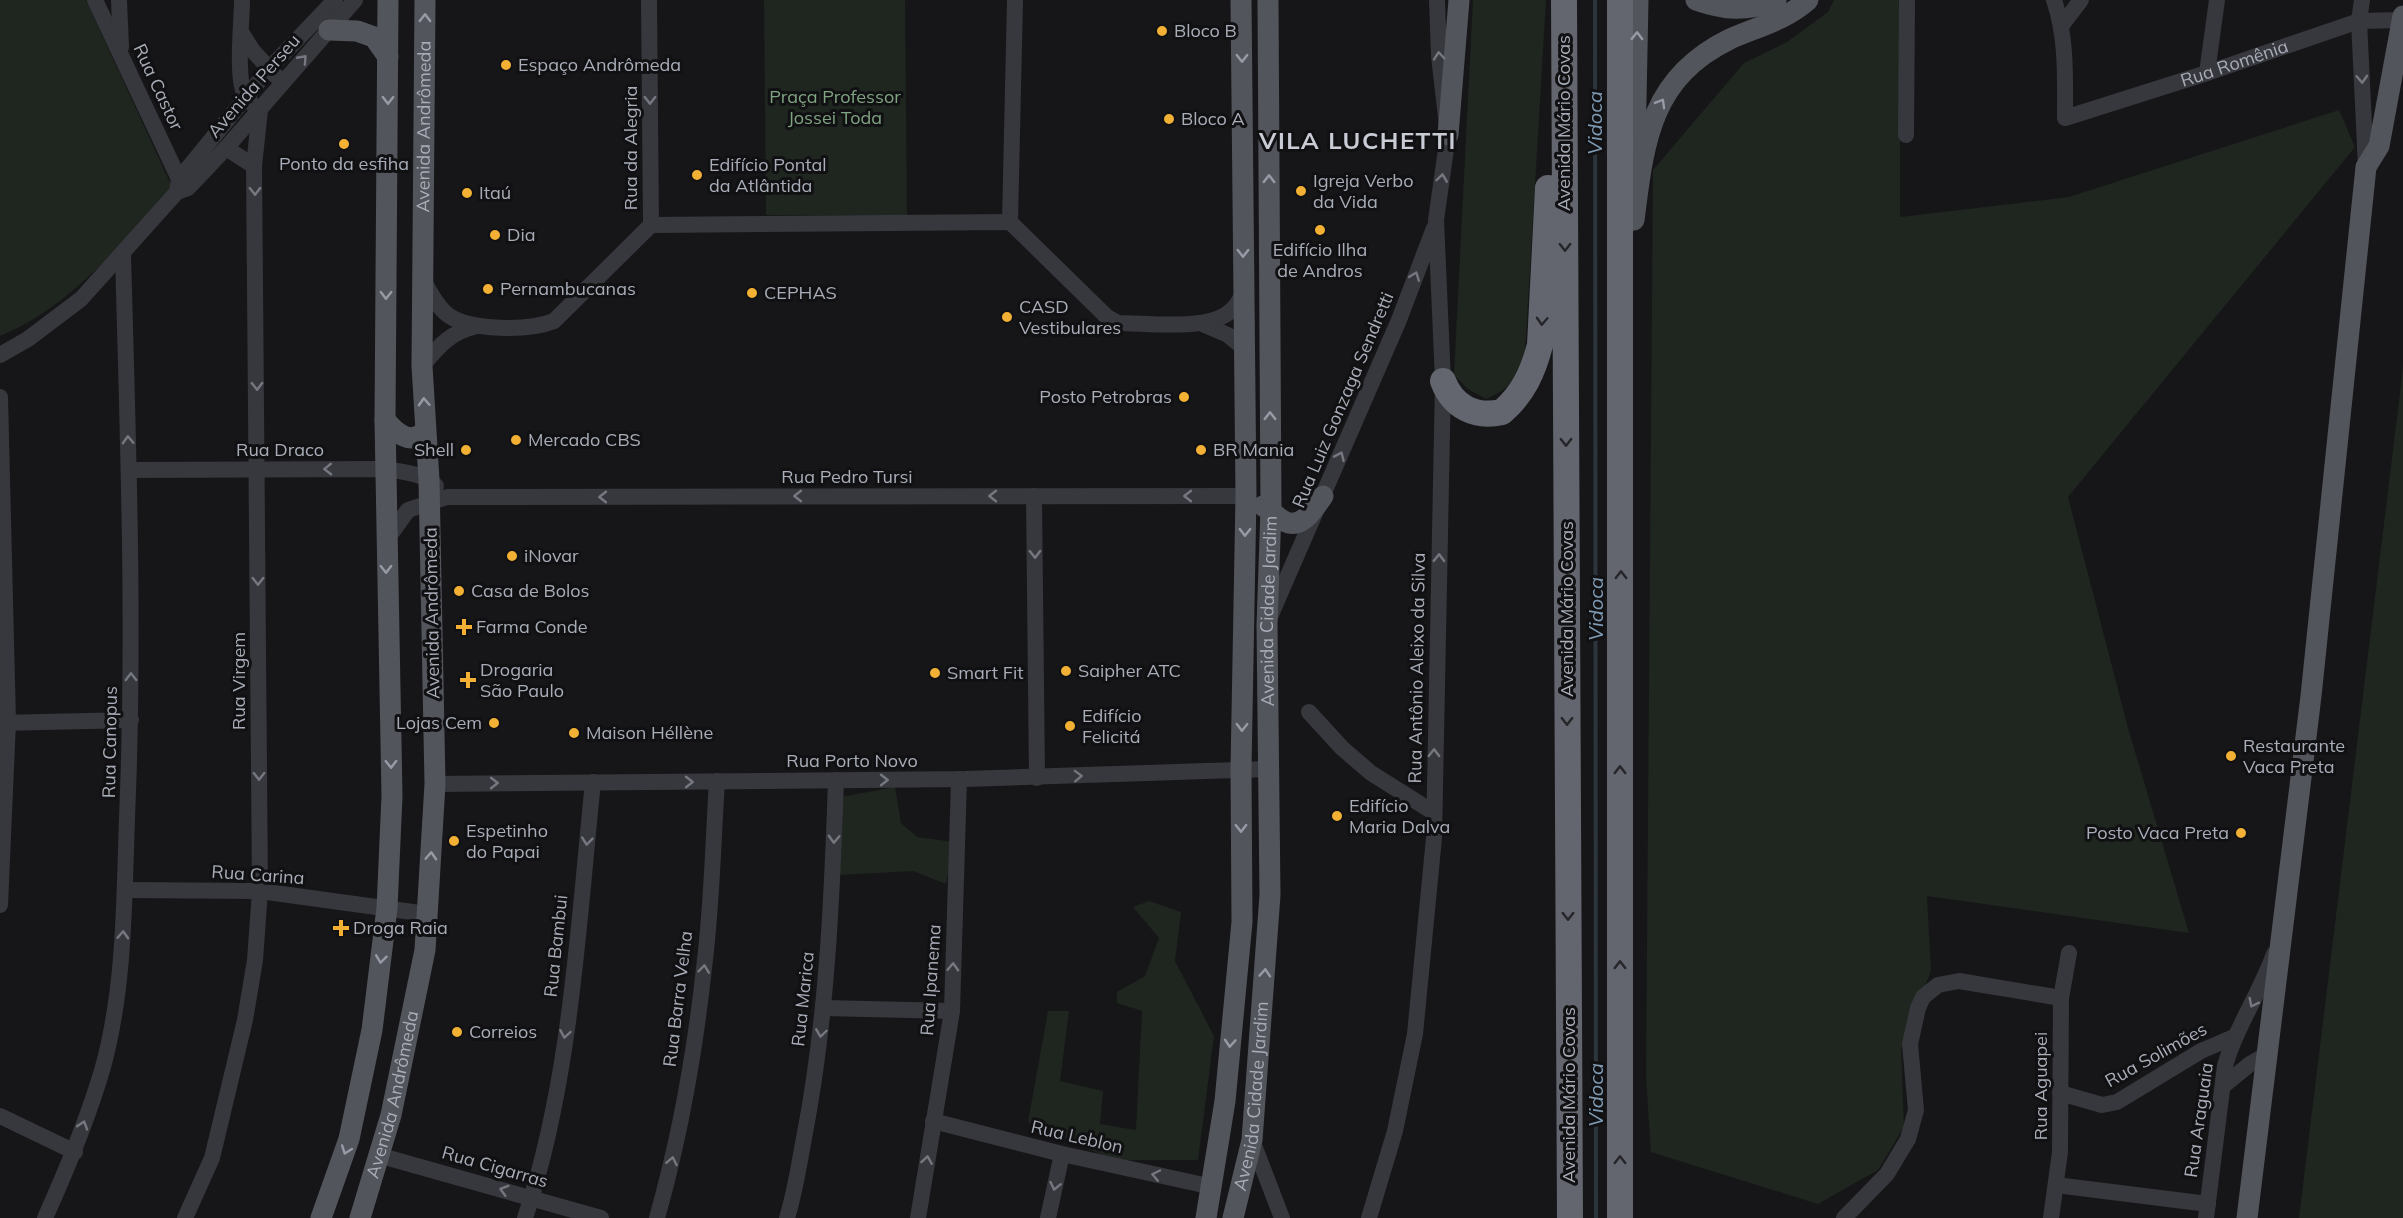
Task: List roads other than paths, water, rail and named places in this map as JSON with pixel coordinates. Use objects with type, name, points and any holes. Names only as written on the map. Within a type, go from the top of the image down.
[{"type":"highway","name":"Avenida Mário Covas","points":[[1563,0],[1570,1218]]},
{"type":"highway","points":[[1620,0],[1620,1218]]},
{"type":"highway","points":[[1443,381],[1454,400],[1465,409],[1479,414],[1502,412],[1521,393],[1536,361],[1542,328],[1552,108],[1564,32]]},
{"type":"highway","points":[[1621,348],[1634,220]]},
{"type":"main road","name":"Avenida Andrômeda","points":[[321,1218],[350,1139],[372,1030],[387,908],[392,796],[385,542],[388,0]]},
{"type":"main road","name":"Avenida Andrômeda","points":[[360,1218],[391,1115],[425,950],[435,784],[438,500],[429,480],[424,432],[422,366],[425,0]]},
{"type":"main road","name":"Avenida Cidade Jardim","points":[[1206,1218],[1213,1187],[1225,1101],[1242,922],[1241,769],[1246,496],[1241,0]]},
{"type":"main road","name":"Avenida Cidade Jardim","points":[[1233,1218],[1252,1140],[1270,894],[1267,625],[1271,510],[1268,0]]},
{"type":"main road","points":[[1448,135],[1459,0]]},
{"type":"main road","points":[[1634,220],[1638,0]]},
{"type":"main road","points":[[1696,0],[1722,9],[1746,9],[1776,0]]},
{"type":"main road","points":[[1634,220],[1647,135],[1656,111],[1680,76],[1696,60],[1713,48],[1788,15],[1808,0]]},
{"type":"main road","points":[[2247,1218],[2312,685],[2366,167],[2379,146],[2403,18]]},
{"type":"main road","points":[[329,30],[357,31],[374,37],[388,57]]},
{"type":"main road","points":[[385,420],[396,433],[406,437],[420,436],[424,432]]},
{"type":"main road","points":[[1246,496],[1288,523],[1306,518],[1323,496]]},
{"type":"street","name":"Rua Castor","points":[[95,0],[181,187]]},
{"type":"street","points":[[119,0],[121,53]]},
{"type":"street","points":[[242,0],[240,57],[246,98],[260,110]]},
{"type":"street","name":"Avenida Perseu","points":[[0,355],[28,339],[81,299],[181,187],[269,69],[335,0]]},
{"type":"street","name":"Avenida Perseu","points":[[181,187],[226,148],[356,0]]},
{"type":"street","name":"Rua da Alegria","points":[[649,0],[651,225]]},
{"type":"street","points":[[1010,222],[1015,0]]},
{"type":"street","points":[[1436,220],[1448,135],[1438,56],[1437,0]]},
{"type":"street","points":[[1906,135],[1907,0]]},
{"type":"street","points":[[2054,0],[2062,25]]},
{"type":"street","points":[[2062,25],[2081,0]]},
{"type":"street","points":[[2207,74],[2217,0]]},
{"type":"street","points":[[2362,0],[2360,21],[2366,167]]},
{"type":"street","name":"Rua Romênia","points":[[2062,25],[2065,46],[2065,118],[2207,74],[2360,21],[2403,18]]},
{"type":"street","points":[[241,32],[269,69],[284,82]]},
{"type":"street","name":"Rua Virgem","points":[[185,1218],[212,1158],[246,1020],[255,960],[260,891],[254,166],[260,110]]},
{"type":"street","points":[[226,148],[254,166]]},
{"type":"street","name":"Rua Antônio Aleixo da Silva","points":[[1370,1218],[1395,1131],[1415,1034],[1434,838],[1443,381],[1436,220]]},
{"type":"street","name":"Rua Luiz Gonzaga Sendretti","points":[[1267,625],[1399,320],[1436,220]]},
{"type":"street","points":[[422,366],[441,344],[459,330],[478,326],[538,327],[554,321],[651,225],[1010,222],[1107,317],[1118,322],[1199,323],[1225,316],[1234,308],[1243,294]]},
{"type":"street","name":"Rua Canopus","points":[[45,1218],[75,1152],[103,1067],[116,1005],[122,951],[131,720],[129,470],[123,254]]},
{"type":"street","points":[[423,280],[447,315],[478,326]]},
{"type":"street","points":[[1199,323],[1228,335],[1245,349]]},
{"type":"street","points":[[0,397],[4,722],[0,905]]},
{"type":"street","name":"Rua Draco","points":[[129,470],[386,469],[409,473],[429,480]]},
{"type":"street","points":[[1034,496],[1037,778]]},
{"type":"street","name":"Rua Pedro Tursi","points":[[438,500],[1246,496]]},
{"type":"street","points":[[385,542],[408,510],[438,500]]},
{"type":"street","points":[[1309,712],[1342,748],[1371,773],[1433,812]]},
{"type":"street","points":[[4,722],[131,720]]},
{"type":"street","name":"Rua Porto Novo","points":[[435,784],[1037,778],[1268,769]]},
{"type":"street","name":"Rua Ipanema","points":[[918,1218],[952,1011],[958,779]]},
{"type":"street","name":"Rua Marica","points":[[787,1218],[809,1111],[824,1008],[833,881],[836,780]]},
{"type":"street","name":"Rua Barra Velha","points":[[657,1218],[670,1172],[687,1087],[705,967],[717,781]]},
{"type":"street","name":"Rua Bambui","points":[[525,1218],[550,1123],[567,1026],[593,782]]},
{"type":"street","name":"Rua Carina","points":[[125,890],[260,891],[427,914]]},
{"type":"street","name":"Rua Araguaia","points":[[2207,1211],[2225,1066],[2236,1036],[2264,982],[2282,931]]},
{"type":"street","name":"Rua Aguapei","points":[[2051,1218],[2060,1152],[2061,998],[2069,954]]},
{"type":"street","points":[[1844,1218],[1887,1174],[1908,1139],[1916,1110],[1910,1044],[1918,1008],[1923,997],[1938,985],[1948,981],[1959,981],[2061,998]]},
{"type":"street","points":[[824,1008],[952,1011]]},
{"type":"street","name":"Rua Solimões","points":[[2060,1093],[2102,1105],[2117,1102],[2202,1051],[2236,1036]]},
{"type":"street","points":[[2223,1086],[2250,1064],[2266,1055]]},
{"type":"street","points":[[0,1116],[75,1152]]},
{"type":"street","name":"Rua Leblon","points":[[933,1121],[1062,1154],[1213,1187]]},
{"type":"street","points":[[1252,1140],[1282,1218]]},
{"type":"street","points":[[1048,1218],[1062,1154]]},
{"type":"street","name":"Rua Cigarras","points":[[378,1155],[601,1218]]},
{"type":"street","points":[[2056,1185],[2207,1211]]},
{"type":"waterway","name":"Vidoca","points":[[1595,0],[1596,1218]]},
{"type":"place","name":"Bloco B","points":[[1162,31]]},
{"type":"place","name":"Espaço Andrômeda","points":[[506,65]]},
{"type":"place","name":"Bloco A","points":[[1169,119]]},
{"type":"place","name":"Ponto da esfiha","points":[[344,144]]},
{"type":"place","name":"Edifício Pontal da Atlântida","points":[[697,175]]},
{"type":"place","name":"Igreja Verbo da Vida","points":[[1301,191]]},
{"type":"place","name":"Itaú","points":[[467,193]]},
{"type":"place","name":"Edifício Ilha de Andros","points":[[1320,230]]},
{"type":"place","name":"Dia","points":[[495,235]]},
{"type":"place","name":"Pernambucanas","points":[[488,289]]},
{"type":"place","name":"CEPHAS","points":[[752,293]]},
{"type":"place","name":"CASD Vestibulares","points":[[1007,317]]},
{"type":"place","name":"Posto Petrobras","points":[[1184,397]]},
{"type":"place","name":"Mercado CBS","points":[[516,440]]},
{"type":"place","name":"Shell","points":[[466,450]]},
{"type":"place","name":"BR Mania","points":[[1201,450]]},
{"type":"place","name":"iNovar","points":[[512,556]]},
{"type":"place","name":"Casa de Bolos","points":[[459,591]]},
{"type":"place","name":"Farma Conde","points":[[464,627]]},
{"type":"place","name":"Saipher ATC","points":[[1066,671]]},
{"type":"place","name":"Smart Fit","points":[[935,673]]},
{"type":"place","name":"Drogaria São Paulo","points":[[468,680]]},
{"type":"place","name":"Lojas Cem","points":[[494,723]]},
{"type":"place","name":"Edifício Felicitá","points":[[1070,726]]},
{"type":"place","name":"Maison Héllène","points":[[574,733]]},
{"type":"place","name":"Restaurante Vaca Preta","points":[[2231,756]]},
{"type":"place","name":"Edifício Maria Dalva","points":[[1337,816]]},
{"type":"place","name":"Posto Vaca Preta","points":[[2241,833]]},
{"type":"place","name":"Espetinho do Papai","points":[[454,841]]},
{"type":"place","name":"Droga Raia","points":[[341,928]]},
{"type":"place","name":"Correios","points":[[457,1032]]},
{"type":"district","name":"VILA LUCHETTI","points":[[1358,141]]},
{"type":"park label","name":"Praça Professor Jossei Toda","points":[[835,107]]}]
